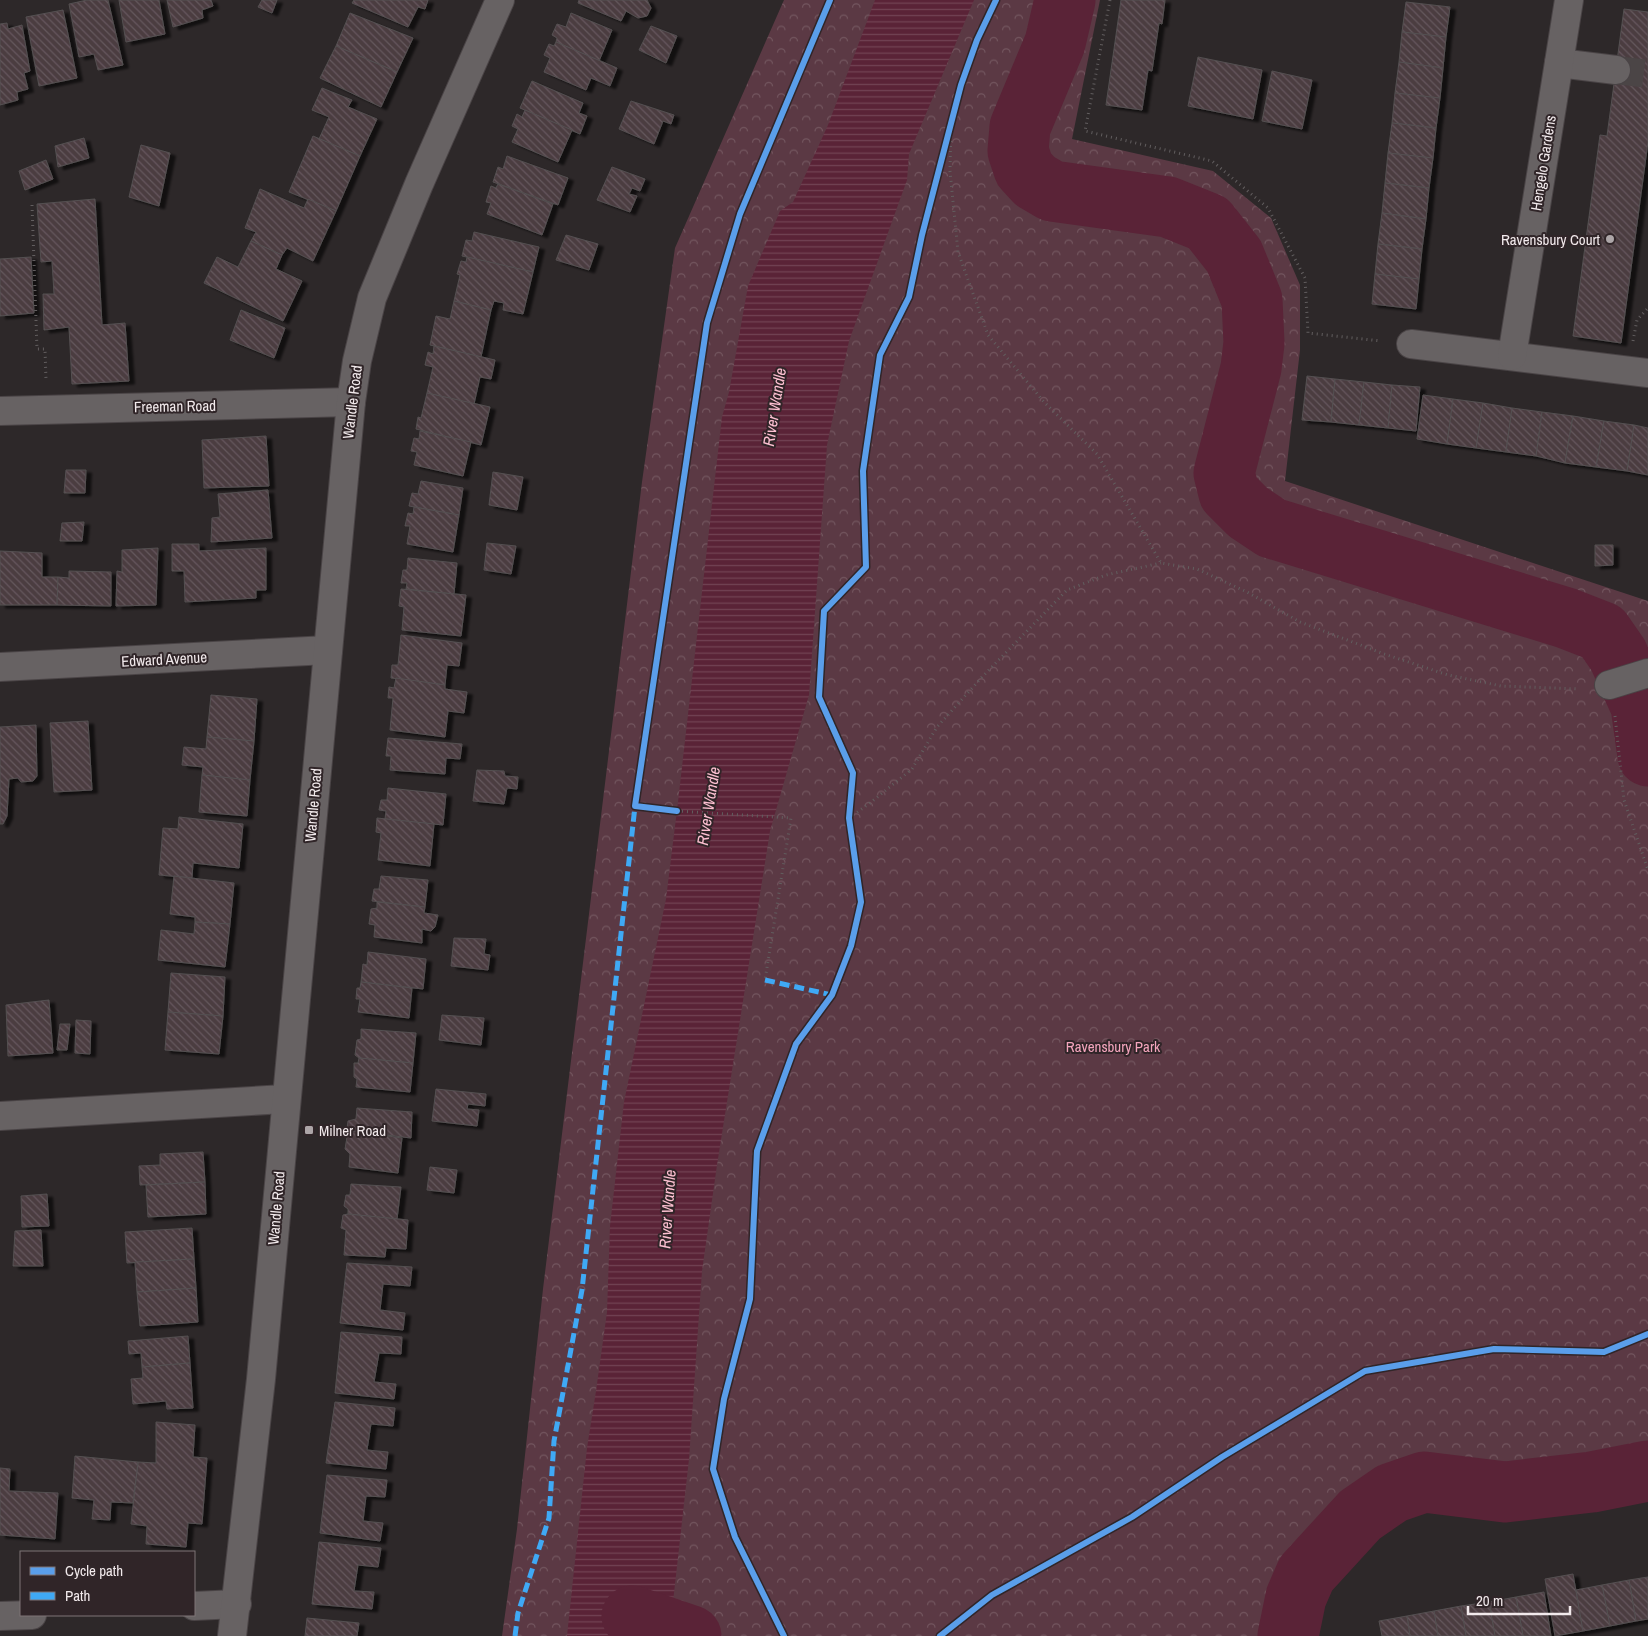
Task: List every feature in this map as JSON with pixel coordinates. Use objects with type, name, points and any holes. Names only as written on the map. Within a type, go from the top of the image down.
[{"type":"street","name":"Wandle Road","points":[[232,1636],[261,1379],[285,1100],[351,402],[357,361],[372,298],[419,184],[500,0]]},
{"type":"street","name":"Hengelo Gardens","points":[[1512,356],[1569,0]]},
{"type":"street","points":[[1559,63],[1616,70]]},
{"type":"street","points":[[1411,344],[1648,373]]},
{"type":"street","name":"Freeman Road","points":[[0,410],[351,402]]},
{"type":"street","name":"Edward Avenue","points":[[0,667],[328,650]]},
{"type":"street","points":[[1609,685],[1645,673]]},
{"type":"street","points":[[0,1116],[285,1100]]},
{"type":"street","points":[[195,1606],[237,1604]]},
{"type":"street","points":[[0,1616],[20,1615]]},
{"type":"path","points":[[1110,0],[1085,131],[1212,160],[1268,208],[1305,278],[1308,333],[1411,344]]},
{"type":"path","points":[[944,150],[953,112]]},
{"type":"path","points":[[951,121],[950,171],[958,252],[988,335],[1044,402],[1097,454],[1161,563]]},
{"type":"path","points":[[32,205],[38,349],[44,349],[47,409]]},
{"type":"path","points":[[839,818],[849,818],[912,768],[937,727],[983,676],[1067,590],[1106,575],[1161,563],[1197,569],[1247,592],[1300,622],[1384,654],[1448,675],[1501,686],[1576,689],[1609,685],[1617,729],[1624,800],[1648,870]]},
{"type":"path","points":[[849,809],[850,826]]},
{"type":"path","points":[[668,810],[800,818]]},
{"type":"path","points":[[766,980],[790,818]]},
{"type":"green space","name":"Ravensbury Park","points":[[784,0],[1100,0],[1072,139],[1213,171],[1271,218],[1300,285],[1300,350],[1285,481],[1648,601],[1648,1480],[1601,1491],[1495,1502],[1429,1491],[1400,1498],[1368,1521],[1311,1580],[1304,1596],[1298,1636],[502,1636],[517,1529],[543,1289],[642,482],[675,248]]},
{"type":"water","name":"River Wandle","points":[[875,0],[974,0],[909,154],[907,180],[849,341],[827,445],[809,695],[770,831],[702,1271],[689,1459],[673,1602],[675,1636],[567,1636],[587,1448],[607,1312],[610,1226],[624,1102],[666,899],[722,417],[729,392],[748,286],[780,211],[793,202],[828,125]]},
{"type":"building","points":[[87,0],[108,0],[123,65],[98,70],[94,54],[79,57],[69,4]]},
{"type":"building","points":[[119,0],[159,0],[165,34],[126,42]]},
{"type":"building","points":[[167,0],[211,0],[213,6],[202,10],[203,18],[173,27]]},
{"type":"building","points":[[262,0],[277,0],[272,13],[258,7]]},
{"type":"building","points":[[354,0],[428,0],[425,9],[418,7],[408,27],[352,3]]},
{"type":"building","points":[[579,0],[647,0],[651,8],[647,16],[638,18],[626,11],[621,21],[578,3]]},
{"type":"building","points":[[1121,0],[1165,0],[1162,24],[1159,23],[1152,71],[1148,70],[1142,110],[1106,105]]},
{"type":"building","points":[[1406,2],[1450,7],[1446,37],[1402,32]]},
{"type":"building","name":"Ravensbury Court","points":[[1624,9],[1648,12],[1648,142],[1621,343],[1573,336],[1600,135],[1607,136]]},
{"type":"building","points":[[63,10],[77,78],[39,86],[26,17]]},
{"type":"building","points":[[350,13],[413,38],[397,72],[336,46]]},
{"type":"building","points":[[571,13],[612,30],[599,61],[556,42],[557,38],[552,35],[557,24],[566,27]]},
{"type":"building","points":[[7,23],[8,29],[22,25],[30,71],[24,73],[28,89],[17,92],[18,100],[0,105],[0,24]]},
{"type":"building","points":[[651,26],[677,36],[666,63],[639,50]]},
{"type":"building","points":[[1402,32],[1446,37],[1443,68],[1399,62]]},
{"type":"building","points":[[556,42],[617,68],[610,86],[591,78],[586,90],[544,72],[550,58],[544,55],[549,44],[554,46]]},
{"type":"building","points":[[336,46],[397,72],[381,107],[320,78]]},
{"type":"building","points":[[1198,57],[1262,70],[1253,119],[1188,106]]},
{"type":"building","points":[[1399,62],[1443,68],[1440,98],[1395,93]]},
{"type":"building","points":[[1272,71],[1312,80],[1302,129],[1262,121]]},
{"type":"building","points":[[532,81],[583,103],[579,113],[587,116],[580,134],[520,108]]},
{"type":"building","points":[[322,88],[352,100],[348,107],[377,119],[360,156],[319,139],[329,117],[312,110]]},
{"type":"building","points":[[1395,93],[1440,98],[1436,128],[1392,123]]},
{"type":"building","points":[[631,101],[674,115],[671,124],[663,121],[654,144],[619,129]]},
{"type":"building","points":[[525,110],[572,130],[558,162],[512,142],[518,129],[512,126],[517,114],[522,117]]},
{"type":"building","points":[[1392,123],[1436,128],[1433,158],[1388,153]]},
{"type":"building","points":[[313,136],[360,156],[336,211],[289,192]]},
{"type":"building","points":[[84,138],[89,158],[58,167],[55,146]]},
{"type":"building","points":[[141,145],[170,153],[159,206],[129,197]]},
{"type":"building","points":[[1388,153],[1433,158],[1429,188],[1385,183]]},
{"type":"building","points":[[507,156],[568,178],[558,205],[493,182],[498,167],[503,169]]},
{"type":"building","points":[[46,160],[53,179],[25,190],[19,171]]},
{"type":"building","points":[[612,167],[645,179],[640,191],[632,188],[629,194],[637,196],[630,212],[597,200]]},
{"type":"building","points":[[1385,183],[1429,188],[1426,219],[1382,213]]},
{"type":"building","points":[[498,184],[553,204],[542,235],[487,214],[491,203],[486,202],[491,186],[496,188]]},
{"type":"building","points":[[260,189],[304,208],[308,199],[336,211],[313,261],[287,248],[282,255],[251,241],[256,232],[245,228]]},
{"type":"building","points":[[95,199],[102,325],[125,323],[129,381],[72,384],[69,327],[44,330],[43,294],[54,294],[52,261],[41,262],[37,204]]},
{"type":"building","points":[[1382,213],[1426,219],[1422,249],[1378,244]]},
{"type":"building","points":[[474,232],[539,247],[533,272],[462,256],[466,240],[472,241]]},
{"type":"building","points":[[566,235],[598,244],[589,270],[556,260]]},
{"type":"building","points":[[251,241],[282,255],[276,269],[302,281],[283,321],[204,283],[217,257],[238,267]]},
{"type":"building","points":[[1378,244],[1422,249],[1419,279],[1375,274]]},
{"type":"building","points":[[31,257],[34,313],[0,316],[0,259]]},
{"type":"building","points":[[467,257],[533,272],[523,314],[503,310],[504,303],[494,301],[491,310],[454,301],[460,275],[457,274],[461,261],[466,262]]},
{"type":"building","points":[[1375,274],[1419,279],[1416,309],[1372,304]]},
{"type":"building","points":[[454,301],[491,310],[481,357],[430,345],[436,316],[450,319]]},
{"type":"building","points":[[241,310],[285,328],[274,358],[230,340]]},
{"type":"building","points":[[434,346],[495,360],[491,379],[480,377],[474,404],[427,393],[433,367],[425,365],[428,352],[433,354]]},
{"type":"building","points":[[1307,376],[1335,379],[1331,422],[1302,420]]},
{"type":"building","points":[[1335,379],[1364,382],[1359,425],[1331,422]]},
{"type":"building","points":[[1364,382],[1392,385],[1388,428],[1359,425]]},
{"type":"building","points":[[1392,385],[1420,387],[1416,431],[1388,428]]},
{"type":"building","points":[[427,393],[490,407],[481,445],[416,429],[418,417],[421,418]]},
{"type":"building","points":[[1423,395],[1453,399],[1447,444],[1417,439]]},
{"type":"building","points":[[1453,399],[1483,403],[1476,448],[1447,444]]},
{"type":"building","points":[[1483,403],[1512,408],[1506,452],[1476,448]]},
{"type":"building","points":[[1512,408],[1542,412],[1536,456],[1506,452]]},
{"type":"building","points":[[1542,412],[1573,416],[1565,463],[1536,456]]},
{"type":"building","points":[[1573,416],[1604,421],[1596,467],[1565,463]]},
{"type":"building","points":[[1604,421],[1634,425],[1627,471],[1596,467]]},
{"type":"building","points":[[1634,425],[1648,428],[1648,475],[1627,471]]},
{"type":"building","points":[[420,431],[471,442],[463,476],[414,465],[417,452],[411,451],[414,438],[419,439]]},
{"type":"building","points":[[266,436],[269,486],[204,488],[202,440]]},
{"type":"building","points":[[66,470],[86,470],[85,493],[64,493]]},
{"type":"building","points":[[493,472],[523,477],[517,510],[489,505]]},
{"type":"building","points":[[421,481],[463,488],[459,515],[409,506],[412,493],[418,494]]},
{"type":"building","points":[[268,490],[272,538],[211,542],[212,518],[220,517],[218,494]]},
{"type":"building","points":[[414,507],[459,515],[453,552],[407,544],[410,526],[405,526],[408,513],[413,514]]},
{"type":"building","points":[[84,522],[82,541],[60,541],[62,523]]},
{"type":"building","points":[[487,543],[516,546],[511,574],[484,570]]},
{"type":"building","points":[[172,544],[199,544],[199,551],[266,548],[266,590],[256,590],[256,598],[185,602],[184,571],[172,571]]},
{"type":"building","points":[[1595,545],[1613,545],[1613,565],[1595,566]]},
{"type":"building","points":[[158,548],[156,605],[116,606],[117,571],[122,572],[122,550]]},
{"type":"building","points":[[0,551],[42,553],[42,577],[58,577],[57,605],[0,605]]},
{"type":"building","points":[[408,558],[457,563],[454,594],[406,589],[407,583],[401,583],[403,570],[407,570]]},
{"type":"building","points":[[69,571],[111,572],[111,606],[57,605],[58,577],[69,578]]},
{"type":"building","points":[[401,589],[466,595],[461,636],[402,630],[404,607],[399,606]]},
{"type":"building","points":[[401,635],[462,643],[459,666],[447,665],[445,685],[391,678],[392,665],[398,665]]},
{"type":"building","points":[[396,678],[445,685],[445,689],[467,692],[464,713],[448,711],[445,737],[390,730],[393,698],[388,698],[389,687],[394,688]]},
{"type":"building","points":[[211,695],[257,699],[254,741],[207,737]]},
{"type":"building","points":[[88,721],[92,790],[54,792],[50,723]]},
{"type":"building","points":[[36,725],[37,776],[33,781],[21,782],[18,778],[9,779],[7,816],[3,824],[0,824],[0,727]]},
{"type":"building","points":[[207,737],[254,741],[250,780],[202,775],[203,767],[182,765],[184,747],[206,749]]},
{"type":"building","points":[[388,738],[462,744],[460,759],[446,758],[445,774],[390,770],[391,756],[386,756]]},
{"type":"building","points":[[477,770],[504,771],[505,776],[518,777],[517,789],[507,788],[504,804],[473,801]]},
{"type":"building","points":[[202,775],[250,780],[247,816],[199,812]]},
{"type":"building","points":[[388,788],[446,794],[443,825],[385,819],[386,811],[379,810],[381,800],[387,800]]},
{"type":"building","points":[[179,817],[243,824],[239,868],[193,863],[192,878],[159,875],[163,828],[178,829]]},
{"type":"building","points":[[377,818],[434,824],[430,866],[378,860],[381,833],[376,832]]},
{"type":"building","points":[[174,876],[234,883],[230,924],[195,922],[195,917],[170,914]]},
{"type":"building","points":[[381,876],[428,880],[425,907],[372,901],[374,889],[379,889]]},
{"type":"building","points":[[377,902],[425,907],[424,913],[438,915],[435,927],[431,931],[422,929],[422,943],[374,937],[375,925],[369,924],[371,909],[377,908]]},
{"type":"building","points":[[195,922],[230,924],[225,967],[158,960],[161,930],[194,934]]},
{"type":"building","points":[[454,938],[486,939],[484,954],[490,955],[488,970],[451,966]]},
{"type":"building","points":[[368,952],[426,959],[423,989],[361,982],[363,964],[367,965]]},
{"type":"building","points":[[171,973],[225,977],[223,1016],[168,1012]]},
{"type":"building","points":[[361,982],[412,988],[409,1018],[358,1012],[360,999],[356,999],[357,988],[360,988]]},
{"type":"building","points":[[49,1000],[53,1053],[8,1056],[6,1005]]},
{"type":"building","points":[[168,1012],[223,1016],[219,1054],[165,1050]]},
{"type":"building","points":[[442,1015],[484,1018],[481,1045],[439,1040]]},
{"type":"building","points":[[76,1020],[91,1021],[90,1054],[75,1053]]},
{"type":"building","points":[[60,1024],[70,1024],[67,1050],[57,1050]]},
{"type":"building","points":[[361,1029],[416,1033],[413,1063],[359,1058],[355,1055],[357,1040],[361,1039]]},
{"type":"building","points":[[359,1058],[413,1063],[410,1092],[356,1087],[357,1079],[354,1077],[354,1063],[358,1063]]},
{"type":"building","points":[[436,1089],[486,1094],[485,1106],[468,1104],[467,1109],[479,1110],[477,1126],[432,1121]]},
{"type":"building","points":[[357,1108],[412,1112],[411,1138],[347,1129],[348,1121],[356,1119]]},
{"type":"building","points":[[353,1131],[402,1138],[398,1173],[349,1167],[350,1154],[345,1149],[347,1137],[352,1136]]},
{"type":"building","points":[[203,1152],[205,1182],[140,1185],[139,1166],[160,1165],[160,1154]]},
{"type":"building","points":[[430,1167],[457,1170],[454,1193],[427,1190]]},
{"type":"building","points":[[205,1182],[206,1214],[148,1217],[146,1185]]},
{"type":"building","points":[[351,1184],[401,1187],[397,1219],[348,1214],[348,1209],[344,1206],[346,1195],[350,1195]]},
{"type":"building","points":[[47,1194],[49,1226],[22,1227],[21,1196]]},
{"type":"building","points":[[343,1215],[408,1220],[406,1249],[386,1248],[385,1257],[344,1255],[346,1230],[341,1228]]},
{"type":"building","points":[[192,1228],[194,1259],[127,1263],[125,1232]]},
{"type":"building","points":[[41,1230],[43,1266],[13,1266],[15,1231]]},
{"type":"building","points":[[194,1259],[196,1288],[137,1292],[135,1262]]},
{"type":"building","points":[[347,1263],[412,1267],[410,1286],[383,1284],[380,1310],[405,1313],[403,1330],[340,1323]]},
{"type":"building","points":[[196,1288],[198,1322],[140,1326],[137,1292]]},
{"type":"building","points":[[341,1332],[402,1337],[401,1354],[379,1353],[374,1382],[396,1384],[394,1399],[335,1393]]},
{"type":"building","points":[[188,1336],[190,1363],[142,1367],[141,1353],[129,1354],[128,1341]]},
{"type":"building","points":[[190,1363],[193,1408],[167,1409],[166,1401],[133,1404],[131,1379],[143,1378],[142,1367]]},
{"type":"building","points":[[335,1402],[395,1408],[393,1426],[371,1424],[367,1450],[388,1452],[386,1469],[326,1463]]},
{"type":"building","points":[[156,1422],[195,1425],[193,1457],[207,1458],[202,1524],[188,1523],[186,1547],[146,1544],[147,1526],[131,1524],[138,1462],[156,1463]]},
{"type":"building","points":[[75,1456],[138,1462],[133,1503],[111,1502],[110,1520],[92,1519],[94,1500],[72,1498]]},
{"type":"building","points":[[0,1468],[10,1469],[9,1491],[58,1493],[55,1539],[0,1535]]},
{"type":"building","points":[[327,1475],[387,1480],[385,1497],[366,1496],[363,1521],[383,1523],[380,1541],[320,1533]]},
{"type":"building","points":[[319,1542],[381,1548],[378,1567],[358,1565],[354,1591],[374,1592],[372,1609],[312,1604]]},
{"type":"building","points":[[1573,1574],[1583,1631],[1555,1636],[1545,1579]]},
{"type":"building","points":[[1648,1577],[1648,1619],[1636,1621],[1629,1580]]},
{"type":"building","points":[[1629,1580],[1636,1621],[1610,1626],[1602,1585]]},
{"type":"building","points":[[1602,1585],[1610,1626],[1583,1631],[1576,1590]]},
{"type":"building","points":[[1544,1592],[1551,1636],[1523,1636],[1516,1597]]},
{"type":"building","points":[[1516,1597],[1523,1636],[1495,1636],[1489,1602]]},
{"type":"building","points":[[1489,1602],[1495,1636],[1466,1636],[1461,1606]]},
{"type":"building","points":[[1461,1606],[1466,1636],[1438,1636],[1434,1611]]},
{"type":"building","points":[[1434,1611],[1438,1636],[1410,1636],[1407,1616]]},
{"type":"building","points":[[1407,1616],[1410,1636],[1382,1636],[1379,1621]]},
{"type":"building","points":[[307,1618],[359,1623],[357,1636],[305,1636]]},
{"type":"waterway","points":[[1065,0],[1055,43],[1020,127],[1018,151],[1024,169],[1035,181],[1052,191],[1168,207],[1208,223],[1234,256],[1252,300],[1254,343],[1251,368],[1224,473],[1229,493],[1248,512],[1272,528],[1566,618],[1602,632],[1618,655],[1641,706],[1648,756]]},
{"type":"waterway","points":[[1288,1636],[1296,1597],[1306,1574],[1360,1515],[1392,1493],[1424,1482],[1505,1492],[1592,1482],[1648,1471]]},
{"type":"waterway","points":[[632,1616],[691,1636]]},
{"type":"tunnel","points":[[1616,70],[1648,74]]},
{"type":"marked path","points":[[515,1636],[518,1613],[549,1518],[554,1441],[582,1290],[635,806]]},
{"type":"marked path","points":[[765,980],[832,995]]},
{"type":"cycle path","points":[[677,811],[635,806],[707,323],[740,214],[830,0]]},
{"type":"cycle path","points":[[784,1636],[735,1537],[713,1469],[724,1399],[750,1299],[757,1151],[796,1044],[832,995],[851,946],[861,902],[849,818],[853,773],[819,697],[824,611],[866,567],[863,471],[880,355],[909,297],[922,235],[961,85],[977,40],[996,0]]},
{"type":"cycle path","points":[[940,1636],[992,1595],[1132,1517],[1222,1457],[1365,1371],[1494,1349],[1604,1352],[1648,1334]]},
{"type":"place","name":"Ravensbury Court","points":[[1610,239]]},
{"type":"place","name":"Milner Road","points":[[309,1130]]}]
